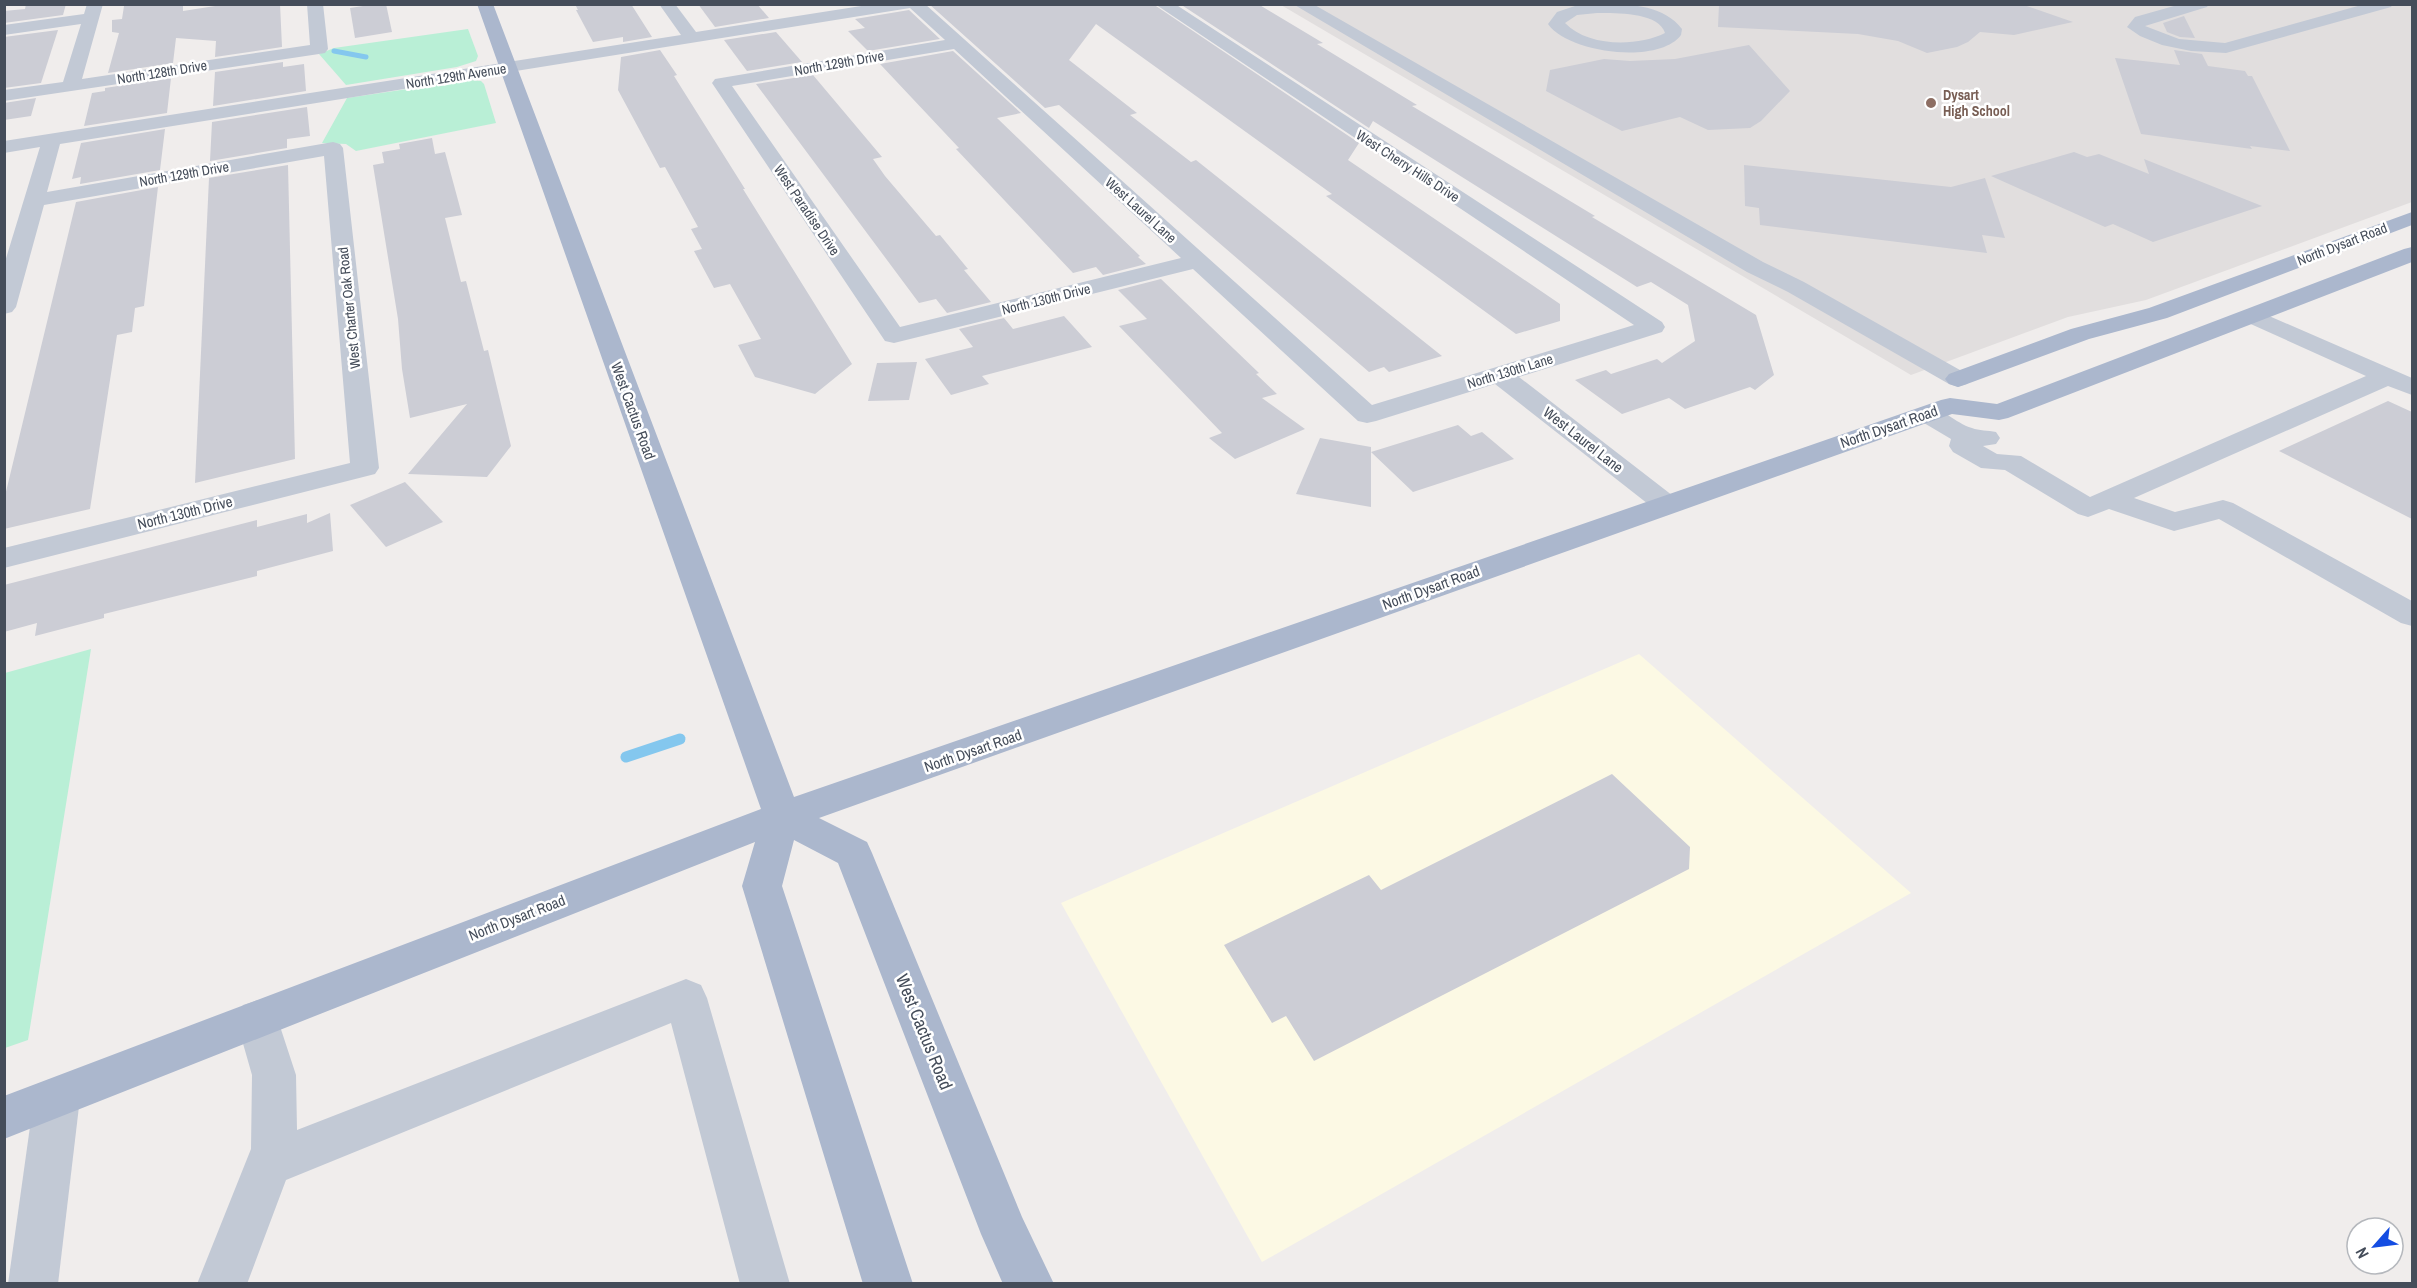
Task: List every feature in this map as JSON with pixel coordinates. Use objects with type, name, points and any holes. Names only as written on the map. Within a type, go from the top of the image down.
[{"type":"main road","name":"West Cactus Road","points":[[486,4],[782,816],[853,853],[1005,1234],[1029,1284]]},
{"type":"main road","name":"North Dysart Road","points":[[1939,410],[1958,380],[2080,334],[2158,313],[2412,218]]},
{"type":"main road","name":"North Dysart Road","points":[[4,1118],[782,816],[1939,410],[1999,412],[2412,254]]},
{"type":"main road","points":[[1958,380],[2021,383],[2063,369],[2108,371]]},
{"type":"main road","points":[[782,816],[762,886],[888,1284]]},
{"type":"street","name":"North 128th Drive","points":[[4,96],[319,49],[315,4]]},
{"type":"street","points":[[667,4],[692,38]]},
{"type":"street","name":"North 129th Avenue","points":[[4,147],[907,4]]},
{"type":"street","name":"West Laurel Lane","points":[[915,4],[1367,415]]},
{"type":"street","name":"West Cherry Hills Drive","points":[[1163,4],[1653,327]]},
{"type":"street","points":[[1301,4],[1745,261],[1796,286],[1958,380]]},
{"type":"street","points":[[1552,4],[1569,12],[1597,8],[1646,13],[1669,23],[1674,29],[1673,35],[1667,40],[1642,46],[1589,42],[1574,38],[1559,29],[1556,24],[1557,19],[1569,12]]},
{"type":"street","points":[[2201,4],[2141,20],[2135,27],[2146,34],[2183,46],[2205,49],[2226,48],[2385,4]]},
{"type":"street","points":[[4,30],[93,11],[71,86]]},
{"type":"street","name":"North 129th Drive","points":[[721,83],[957,43]]},
{"type":"street","name":"West Paradise Drive","points":[[721,83],[894,336]]},
{"type":"street","points":[[4,307],[52,139]]},
{"type":"street","name":"North 129th Drive","points":[[35,200],[333,148]]},
{"type":"street","name":"West Charter Oak Road","points":[[333,148],[365,468]]},
{"type":"street","name":"North 130th Drive","points":[[894,336],[1197,261]]},
{"type":"street","points":[[2253,316],[2412,387]]},
{"type":"street","name":"North 130th Lane","points":[[1367,415],[1653,327]]},
{"type":"street","name":"West Laurel Lane","points":[[1499,374],[1667,505]]},
{"type":"street","points":[[1939,410],[1965,436],[1963,446],[1991,462],[2011,462],[2088,508],[2388,376]]},
{"type":"street","name":"North 130th Drive","points":[[4,558],[365,468]]},
{"type":"street","points":[[2108,499],[2174,522],[2223,509],[2412,615]]},
{"type":"street","points":[[267,1165],[686,998],[765,1284]]},
{"type":"street","points":[[222,1284],[274,1149],[274,1075],[258,1019]]},
{"type":"street","points":[[33,1284],[57,1098]]},
{"type":"shaded area","name":"Dysart High School","points":[[1281,5],[2412,5],[2412,202],[2146,300],[2068,317],[1911,375]]},
{"type":"shaded area","points":[[1639,654],[1911,893],[1262,1262],[1061,903]]},
{"type":"green space","points":[[468,29],[478,56],[476,61],[457,67],[346,85],[319,54],[334,48]]},
{"type":"green space","points":[[468,80],[481,81],[484,84],[496,123],[356,151],[346,144],[322,143],[347,98]]},
{"type":"green space","points":[[91,649],[28,1040],[5,1048],[5,673]]},
{"type":"building","points":[[26,4],[66,4],[63,15],[4,23],[4,11],[25,9]]},
{"type":"building","points":[[183,4],[183,11],[228,4],[280,4],[282,47],[215,57],[216,41],[176,38],[173,63],[108,73],[119,33],[112,32],[112,20],[122,19],[124,6]]},
{"type":"building","points":[[386,4],[392,32],[355,38],[350,8]]},
{"type":"building","points":[[575,4],[631,4],[652,37],[623,42],[623,37],[593,42]]},
{"type":"building","points":[[698,4],[757,4],[769,18],[715,27]]},
{"type":"building","points":[[929,4],[1153,4],[1359,143],[1348,160],[1560,304],[1560,321],[1516,334],[1326,196],[1332,194],[1096,24],[1069,60],[1137,113],[1130,115],[1191,162],[1196,160],[1442,356],[1389,372],[1384,367],[1369,372],[1059,105],[1045,108]]},
{"type":"building","points":[[1180,4],[1258,4],[1323,43],[1317,44],[1417,105],[1412,106],[1756,315],[1774,375],[1755,390],[1750,387],[1685,409],[1669,398],[1622,414],[1575,380],[1606,370],[1611,374],[1657,359],[1662,363],[1695,341],[1688,305],[1651,282],[1637,287],[1373,121],[1369,128]]},
{"type":"building","points":[[1719,4],[2021,4],[2073,22],[2014,35],[1980,32],[1968,42],[1957,47],[1927,53],[1898,41],[1858,34],[1718,27]]},
{"type":"building","points":[[909,10],[940,39],[868,51],[848,31],[865,28],[855,19]]},
{"type":"building","points":[[2184,16],[2195,38],[2180,37],[2167,32],[2163,23]]},
{"type":"building","points":[[58,30],[41,83],[4,88],[4,37]]},
{"type":"building","points":[[776,32],[802,62],[747,71],[724,40]]},
{"type":"building","points":[[1749,45],[1790,91],[1761,121],[1750,128],[1708,130],[1680,117],[1622,131],[1546,91],[1550,70],[1604,59],[1630,61],[1675,59]]},
{"type":"building","points":[[660,50],[852,364],[815,394],[755,377],[738,345],[761,339],[730,284],[714,288],[694,251],[702,249],[691,229],[698,227],[665,167],[660,168],[618,90],[621,57]]},
{"type":"building","points":[[2174,50],[2202,54],[2208,66],[2245,71],[2248,76],[2252,76],[2290,151],[2250,146],[2252,149],[2141,134],[2115,58],[2180,65]]},
{"type":"building","points":[[953,51],[1021,113],[997,118],[1146,264],[1103,275],[1096,267],[1073,273],[956,149],[959,148],[880,64]]},
{"type":"building","points":[[283,62],[283,67],[304,64],[306,91],[213,106],[215,72]]},
{"type":"building","points":[[813,75],[882,157],[873,159],[885,176],[936,236],[940,235],[968,269],[964,270],[991,302],[947,313],[936,299],[919,303],[756,84]]},
{"type":"building","points":[[171,78],[167,113],[84,126],[92,93],[105,91],[105,88]]},
{"type":"building","points":[[36,98],[31,116],[4,120],[4,103]]},
{"type":"building","points":[[307,107],[310,136],[287,139],[287,148],[210,161],[212,122]]},
{"type":"building","points":[[165,129],[160,170],[80,184],[81,177],[72,179],[81,143]]},
{"type":"building","points":[[432,138],[435,154],[445,152],[462,215],[445,218],[461,282],[466,281],[484,351],[488,350],[511,446],[487,477],[408,474],[467,404],[410,418],[402,369],[398,319],[373,165],[384,163],[382,152],[400,149],[399,144]]},
{"type":"building","points":[[2074,152],[2087,157],[2099,154],[2149,174],[2144,159],[2262,206],[2153,242],[2113,224],[2105,227],[1991,176]]},
{"type":"building","points":[[288,165],[295,459],[195,483],[209,178]]},
{"type":"building","points":[[1744,165],[1951,187],[1985,178],[2005,238],[1982,235],[1987,253],[1760,225],[1759,208],[1745,206]]},
{"type":"building","points":[[158,187],[144,306],[135,308],[132,332],[117,335],[90,509],[4,529],[4,500],[76,202]]},
{"type":"building","points":[[1161,279],[1259,373],[1256,374],[1277,394],[1262,398],[1305,429],[1235,459],[1209,438],[1222,433],[1119,326],[1147,319],[1118,290]]},
{"type":"building","points":[[1064,316],[1092,347],[982,376],[989,384],[951,395],[925,359],[973,347],[959,329],[1004,318],[1013,329]]},
{"type":"building","points":[[917,362],[909,400],[868,401],[877,363]]},
{"type":"building","points":[[2388,401],[2412,412],[2412,519],[2279,451]]},
{"type":"building","points":[[1458,425],[1471,436],[1482,432],[1514,459],[1413,492],[1371,452]]},
{"type":"building","points":[[1320,438],[1371,447],[1371,507],[1296,494]]},
{"type":"building","points":[[405,482],[443,522],[386,547],[350,505]]},
{"type":"building","points":[[330,513],[333,551],[257,571],[257,576],[104,614],[104,618],[35,636],[37,623],[4,632],[4,585],[257,520],[257,527],[307,514],[307,523]]},
{"type":"building","points":[[1612,774],[1690,847],[1689,869],[1314,1061],[1286,1016],[1272,1023],[1224,945],[1369,875],[1381,890]]},
{"type":"waterway","points":[[334,51],[366,57]]},
{"type":"waterway","points":[[626,757],[680,739]]},
{"type":"place","name":"Dysart High School","points":[[1931,103]]}]
